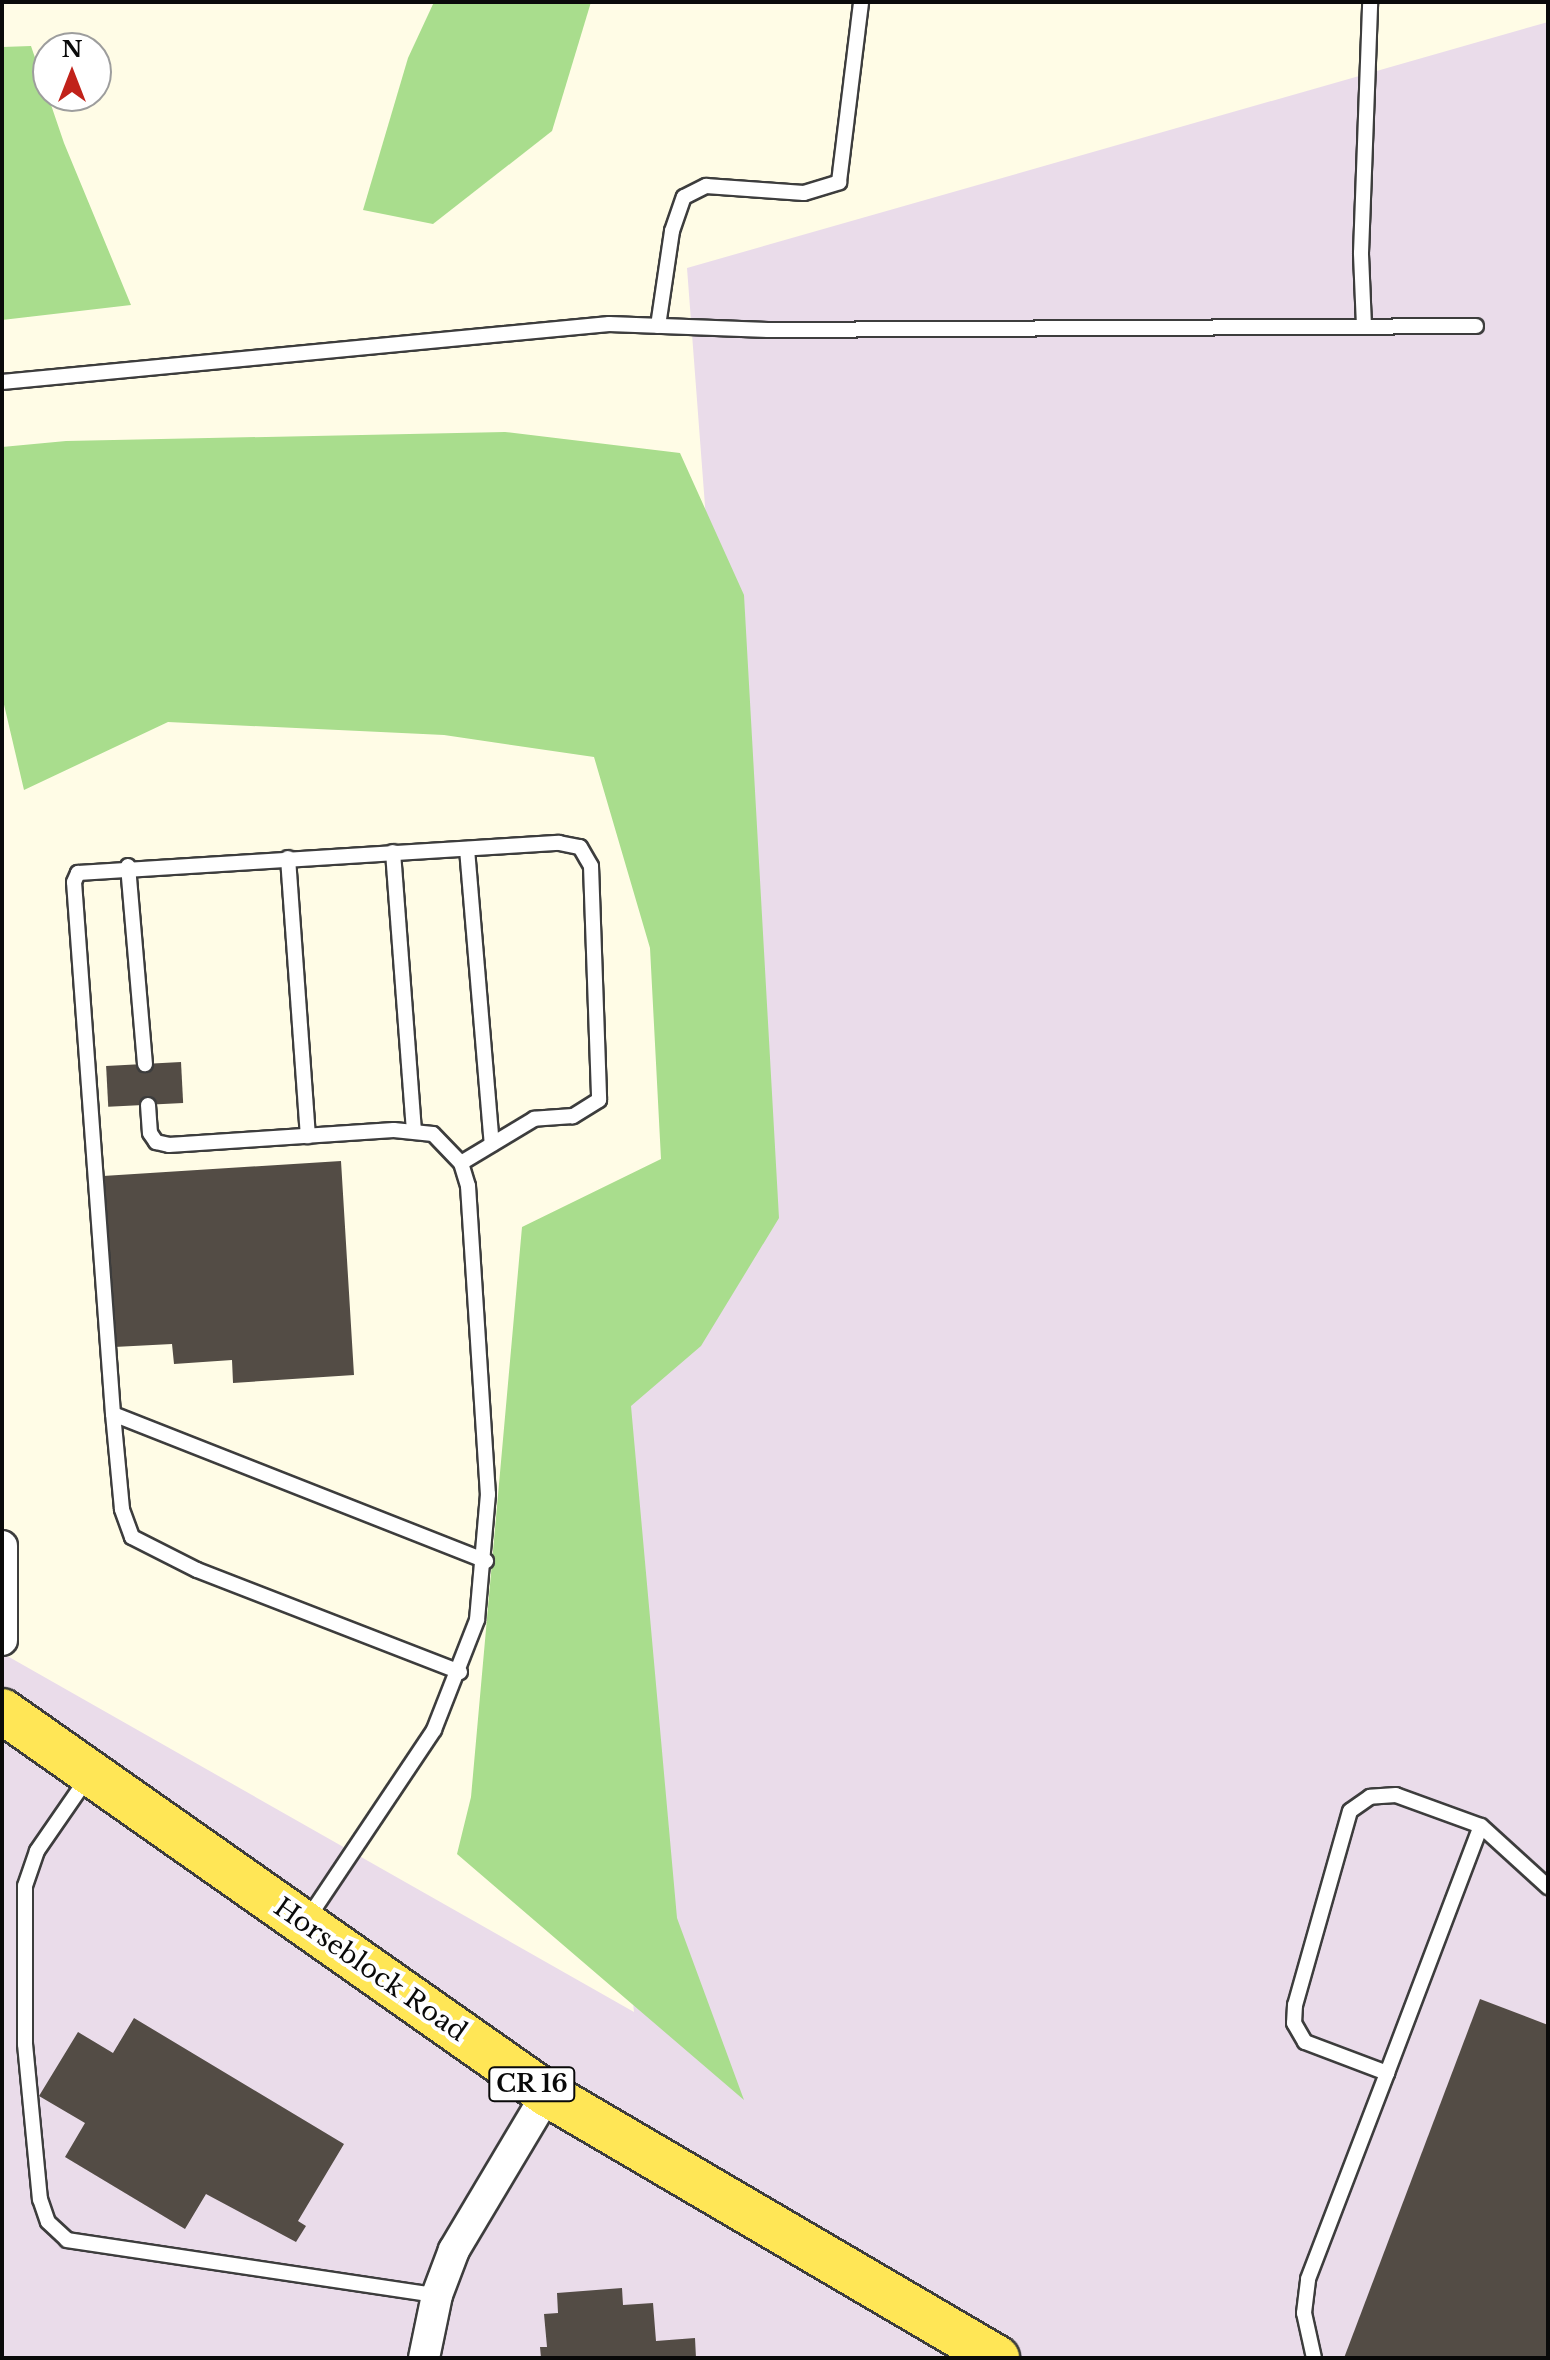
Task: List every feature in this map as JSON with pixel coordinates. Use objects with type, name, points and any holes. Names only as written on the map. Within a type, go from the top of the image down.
[{"type":"main road","name":"Horseblock Road","points":[[2,1711],[547,2094],[997,2358]]},
{"type":"street","points":[[2,1546],[2,1640]]},
{"type":"street","points":[[424,2358],[437,2295],[475,2209],[547,2094]]},
{"type":"lane","points":[[658,326],[672,231],[684,197],[706,186],[804,193],[839,182],[861,2]]},
{"type":"lane","points":[[1364,326],[1361,253],[1370,2]]},
{"type":"lane","points":[[2,382],[609,324],[768,330],[1476,326]]},
{"type":"lane","points":[[460,1672],[186,1566],[132,1537],[122,1509],[113,1414],[74,882],[78,873],[87,869],[128,866],[559,843],[580,847],[591,866],[599,1100],[573,1116],[534,1119],[461,1163]]},
{"type":"lane","points":[[467,849],[492,1144]]},
{"type":"lane","points":[[393,852],[414,1130]]},
{"type":"lane","points":[[288,858],[308,1136]]},
{"type":"lane","points":[[128,866],[145,1064]]},
{"type":"lane","points":[[148,1105],[150,1133],[156,1142],[169,1145],[414,1130],[441,1139],[461,1163],[468,1186],[488,1494],[486,1561],[477,1620],[460,1672],[434,1730],[304,1924]]},
{"type":"lane","points":[[113,1414],[486,1561]]},
{"type":"lane","points":[[91,1774],[37,1851],[25,1886],[25,2044],[40,2199],[48,2222],[67,2240],[437,2295]]},
{"type":"lane","points":[[1387,2073],[1305,2042],[1294,2023],[1295,2005],[1350,1811],[1370,1797],[1396,1795],[1481,1826],[1548,1887]]},
{"type":"lane","points":[[1314,2358],[1304,2313],[1308,2279],[1481,1826]]},
{"type":"shaded area","points":[[1548,22],[1548,2358],[2,2358],[2,1653],[634,2012],[562,1317],[760,1233],[687,268]]},
{"type":"green space","points":[[434,2],[591,2],[552,131],[433,224],[363,210],[408,58]]},
{"type":"green space","points":[[31,46],[32,112],[53,112],[131,305],[2,320],[2,47]]},
{"type":"green space","points":[[505,432],[680,453],[744,595],[779,1218],[701,1346],[631,1406],[677,1918],[744,2100],[457,1854],[471,1797],[522,1227],[661,1159],[650,948],[594,757],[444,735],[168,722],[24,790],[2,696],[2,447],[66,441]]},
{"type":"building","points":[[181,1062],[183,1103],[108,1107],[106,1066]]},
{"type":"building","points":[[341,1161],[354,1375],[233,1383],[232,1360],[174,1364],[172,1344],[114,1347],[103,1176]]},
{"type":"building","points":[[1480,1999],[1548,2025],[1548,2358],[1344,2358]]},
{"type":"building","points":[[134,2018],[344,2144],[298,2221],[306,2226],[296,2242],[206,2194],[185,2229],[65,2157],[85,2123],[39,2096],[78,2032],[113,2053]]},
{"type":"building","points":[[622,2288],[623,2305],[653,2303],[656,2341],[695,2338],[696,2358],[541,2358],[540,2347],[547,2347],[544,2314],[558,2313],[557,2293]]}]
